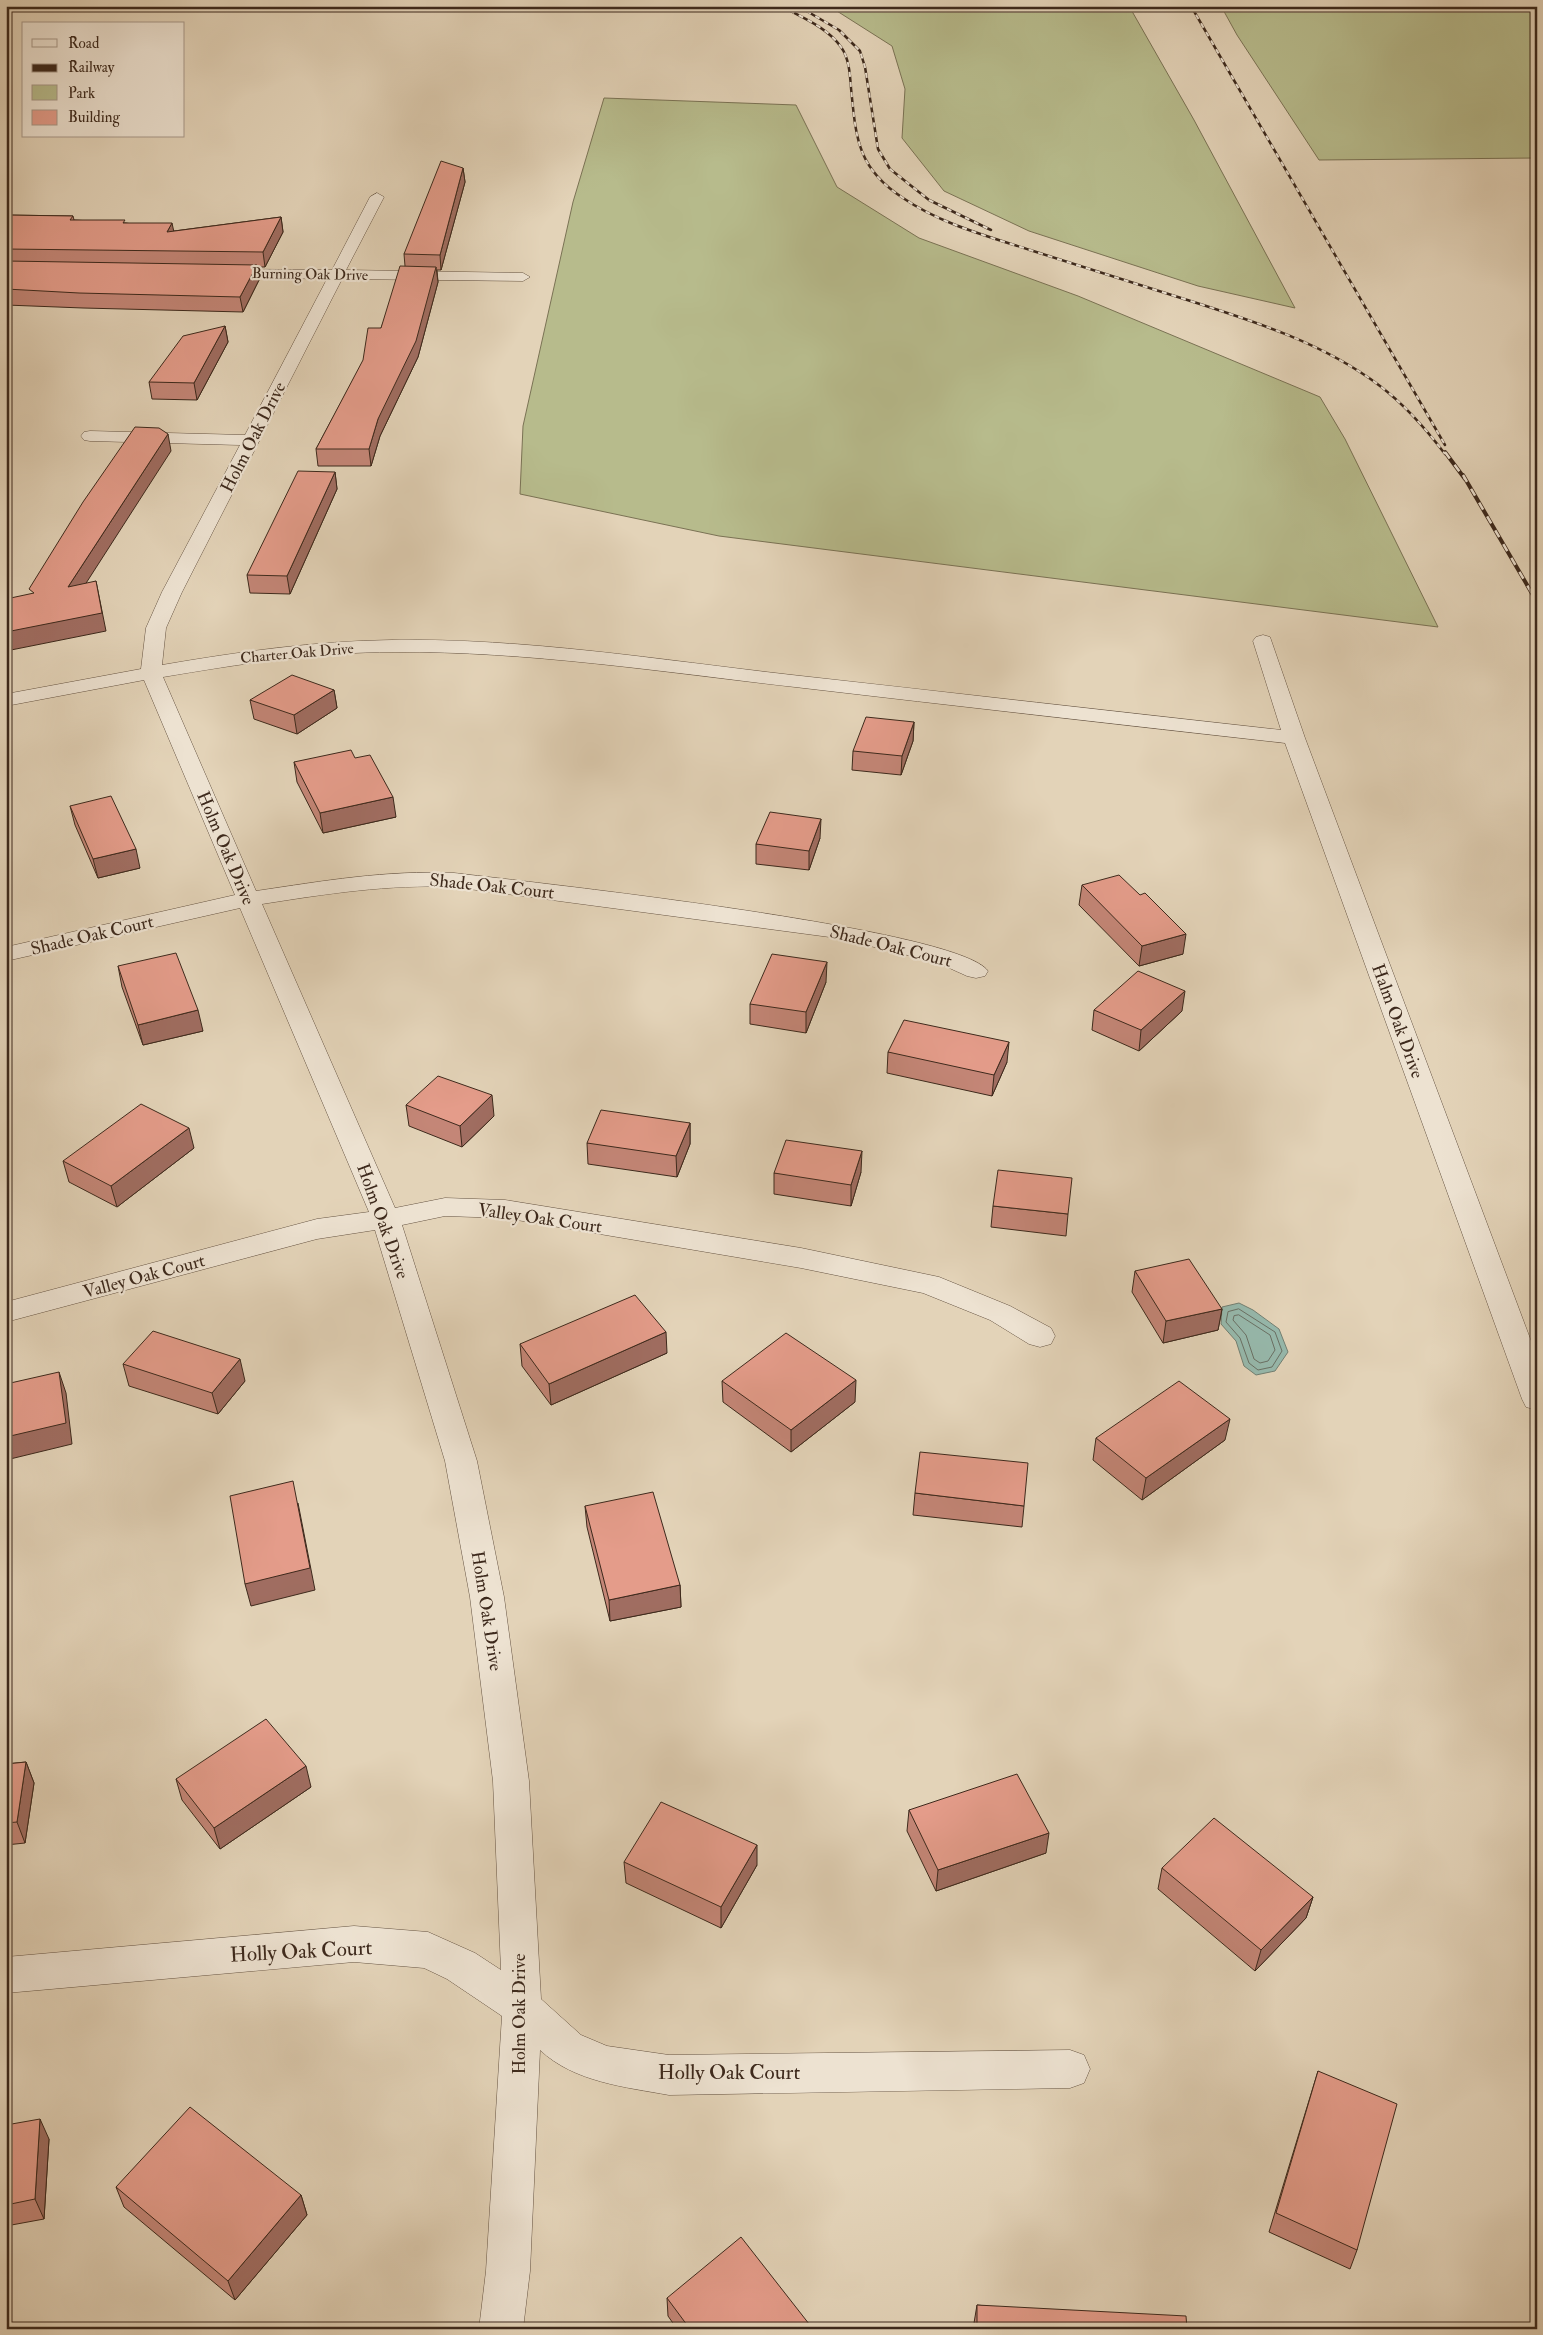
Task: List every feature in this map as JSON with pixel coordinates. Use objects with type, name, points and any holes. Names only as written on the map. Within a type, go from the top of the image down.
[{"type":"street","name":"Holm Oak Drive","points":[[377,197],[172,592],[156,628],[151,673],[386,1219],[461,1461],[487,1597],[511,1781],[522,2007],[508,2271],[502,2329]]},
{"type":"street","name":"Burning Oak Drive","points":[[207,272],[524,277]]},
{"type":"street","points":[[90,436],[251,440]]},
{"type":"street","name":"Halm Oak Drive","points":[[1263,641],[1294,738],[1537,1399]]},
{"type":"street","name":"Charter Oak Drive","points":[[6,700],[241,658],[328,648],[392,646],[477,648],[592,658],[1294,738]]},
{"type":"street","name":"Shade Oak Court","points":[[6,954],[249,899],[361,883],[414,878],[454,880],[837,931],[937,955],[976,971]]},
{"type":"street","name":"Valley Oak Court","points":[[6,1312],[316,1229],[386,1219],[445,1207],[505,1210],[801,1258],[929,1284],[1000,1313],[1040,1336]]},
{"type":"street","name":"Holly Oak Court","points":[[6,1975],[354,1944],[428,1950],[460,1966],[522,2007],[567,2049],[607,2065],[669,2075],[1070,2069]]},
{"type":"green space","points":[[829,6],[1129,6],[1194,120],[1295,308],[1198,286],[1029,231],[944,191],[902,138],[905,89],[892,46]]},
{"type":"green space","points":[[1221,6],[1537,6],[1537,158],[1319,160],[1237,35]]},
{"type":"green space","points":[[604,98],[796,105],[837,187],[919,238],[1078,296],[1320,397],[1345,439],[1438,627],[719,536],[520,494],[523,426],[573,202]]},
{"type":"water","points":[[1239,1303],[1253,1310],[1279,1329],[1288,1352],[1275,1371],[1256,1375],[1244,1366],[1236,1341],[1221,1324],[1222,1307]]},
{"type":"building","points":[[441,161],[463,168],[440,255],[404,254]]},
{"type":"building","points":[[6,215],[73,216],[70,220],[125,220],[123,223],[172,223],[167,232],[281,217],[263,252],[6,249]]},
{"type":"building","points":[[6,261],[257,265],[240,297],[79,293],[6,289]]},
{"type":"building","points":[[400,266],[436,267],[416,341],[378,419],[369,449],[316,449],[363,360],[368,328],[381,328]]},
{"type":"building","points":[[225,326],[194,383],[149,382],[183,336]]},
{"type":"building","points":[[135,427],[159,428],[168,434],[68,587],[96,581],[102,613],[6,632],[6,599],[34,593],[29,589],[83,502]]},
{"type":"building","points":[[298,471],[335,472],[287,576],[247,575]]},
{"type":"building","points":[[292,675],[334,690],[294,715],[250,700]]},
{"type":"building","points":[[866,717],[914,722],[902,756],[853,751]]},
{"type":"building","points":[[351,750],[355,758],[370,755],[393,797],[320,813],[294,762]]},
{"type":"building","points":[[111,796],[136,849],[93,859],[70,806]]},
{"type":"building","points":[[770,812],[821,819],[809,851],[756,844]]},
{"type":"building","points":[[1119,875],[1140,895],[1145,893],[1186,934],[1142,946],[1082,885]]},
{"type":"building","points":[[176,953],[198,1010],[138,1025],[118,966]]},
{"type":"building","points":[[772,954],[827,962],[806,1012],[750,1004]]},
{"type":"building","points":[[1138,971],[1185,991],[1141,1030],[1094,1010]]},
{"type":"building","points":[[904,1020],[1009,1042],[994,1075],[888,1052]]},
{"type":"building","points":[[438,1076],[492,1095],[460,1126],[406,1105]]},
{"type":"building","points":[[141,1104],[189,1128],[111,1186],[63,1161]]},
{"type":"building","points":[[601,1110],[690,1123],[676,1156],[587,1143]]},
{"type":"building","points":[[786,1140],[862,1151],[851,1185],[774,1173]]},
{"type":"building","points":[[998,1170],[1072,1178],[1068,1214],[993,1206]]},
{"type":"building","points":[[1189,1259],[1222,1309],[1166,1321],[1135,1271]]},
{"type":"building","points":[[635,1295],[666,1332],[549,1384],[520,1344]]},
{"type":"building","points":[[153,1331],[240,1359],[212,1393],[123,1364]]},
{"type":"building","points":[[786,1333],[856,1380],[791,1430],[722,1381]]},
{"type":"building","points":[[59,1372],[66,1423],[6,1437],[6,1384]]},
{"type":"building","points":[[1179,1381],[1230,1419],[1146,1478],[1096,1438]]},
{"type":"building","points":[[920,1452],[1028,1463],[1024,1506],[915,1493]]},
{"type":"building","points":[[293,1481],[310,1568],[245,1584],[230,1496]]},
{"type":"building","points":[[653,1492],[680,1585],[609,1600],[585,1506]]},
{"type":"building","points":[[266,1719],[306,1766],[214,1828],[176,1779]]},
{"type":"building","points":[[26,1762],[17,1822],[6,1823],[6,1764]]},
{"type":"building","points":[[1017,1774],[1049,1833],[938,1870],[909,1810]]},
{"type":"building","points":[[661,1802],[757,1845],[721,1907],[624,1862]]},
{"type":"building","points":[[1214,1818],[1313,1897],[1261,1950],[1162,1868]]},
{"type":"building","points":[[1318,2071],[1397,2104],[1357,2250],[1276,2213]]},
{"type":"building","points":[[190,2107],[301,2195],[228,2281],[116,2187]]},
{"type":"building","points":[[40,2119],[35,2199],[6,2205],[6,2125]]},
{"type":"building","points":[[741,2237],[813,2329],[690,2329],[667,2298]]},
{"type":"building","points":[[977,2305],[1186,2316],[1187,2329],[977,2329]]},
{"type":"railway","points":[[781,6],[821,28],[841,47],[849,66],[855,122],[862,150],[876,175],[903,198],[933,215],[997,240],[1233,315],[1310,345],[1358,370],[1389,393],[1415,418],[1445,454]]},
{"type":"railway","points":[[798,6],[839,30],[860,51],[865,67],[878,149],[890,169],[929,200],[991,230]]},
{"type":"railway","points":[[1191,6],[1445,445]]},
{"type":"railway","points":[[1445,452],[1465,479]]},
{"type":"railway","points":[[1463,475],[1537,602]]}]
